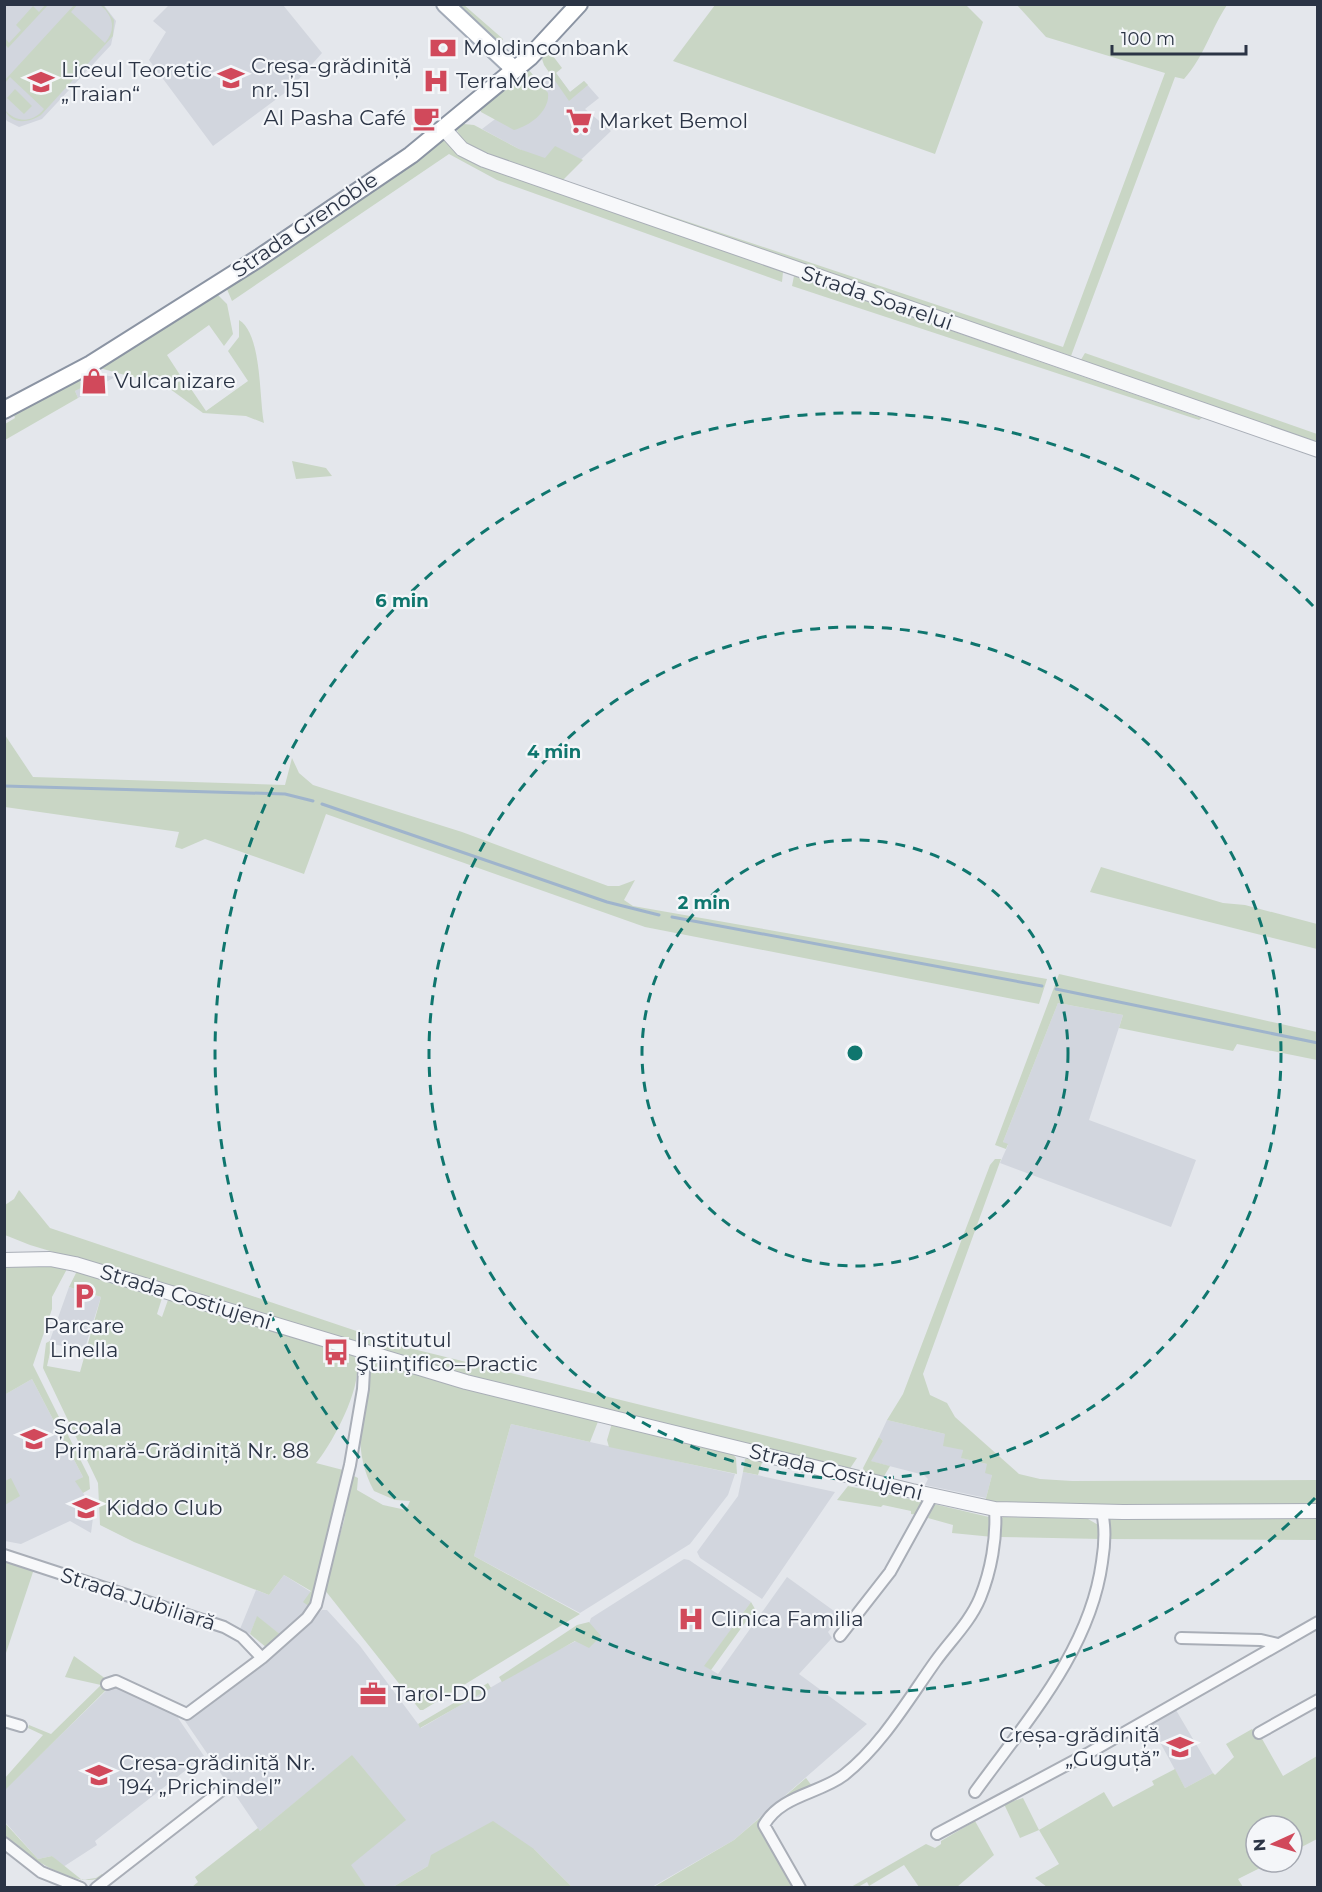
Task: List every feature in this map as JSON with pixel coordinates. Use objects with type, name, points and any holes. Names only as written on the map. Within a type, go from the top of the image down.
[{"type":"main road","points":[[445,4],[515,70]]},
{"type":"main road","name":"Strada Grenoble","points":[[4,410],[91,364],[259,258],[445,130],[554,34],[579,4]]},
{"type":"street","name":"Strada Soarelui","points":[[445,130],[462,149],[484,160],[1317,450]]},
{"type":"street","name":"Strada Costiujeni","points":[[4,1260],[50,1259],[69,1262],[365,1352],[532,1399],[932,1496],[995,1509],[1102,1512],[1317,1511]]},
{"type":"street","points":[[107,1684],[116,1681],[187,1714],[262,1658],[307,1617],[320,1592],[350,1465],[363,1389],[365,1352]]},
{"type":"street","points":[[840,1636],[890,1572],[932,1496]]},
{"type":"street","points":[[800,1887],[764,1825],[788,1802],[834,1782],[856,1763],[905,1706],[962,1629],[979,1600],[985,1581],[993,1547],[995,1509]]},
{"type":"street","points":[[975,1792],[1040,1701],[1082,1635],[1099,1585],[1105,1533],[1102,1512]]},
{"type":"street","name":"Strada Jubiliară","points":[[4,1555],[224,1627],[242,1637],[262,1658]]},
{"type":"street","points":[[937,1834],[1087,1754],[1317,1622]]},
{"type":"street","points":[[1181,1638],[1261,1640],[1278,1644]]},
{"type":"street","points":[[1260,1734],[1317,1700]]},
{"type":"street","points":[[4,1721],[21,1726]]},
{"type":"street","points":[[96,1887],[227,1786]]},
{"type":"street","points":[[4,1843],[41,1872],[81,1887]]},
{"type":"shaded area","name":"Liceul Teoretic „Traian“","points":[[103,4],[116,21],[111,45],[42,119],[19,127],[7,121],[5,118],[5,5]]},
{"type":"shaded area","name":"Creșa-grădiniță nr. 151","points":[[170,4],[283,5],[322,53],[290,89],[213,146],[149,60],[166,32],[153,21]]},
{"type":"shaded area","points":[[556,73],[570,92],[584,81],[599,98],[585,109],[611,131],[569,171],[519,149],[482,129]]},
{"type":"shaded area","points":[[92,373],[115,377],[78,398],[75,391],[82,387],[79,380]]},
{"type":"shaded area","points":[[1058,1003],[1123,1015],[1089,1120],[1196,1160],[1171,1227],[1000,1163],[1008,1145],[1003,1142]]},
{"type":"shaded area","points":[[69,1287],[101,1297],[84,1351],[49,1343]]},
{"type":"shaded area","name":"Școala Primară-Grădiniță Nr. 88","points":[[32,1379],[83,1477],[76,1481],[86,1498],[92,1499],[93,1518],[91,1533],[70,1521],[21,1544],[5,1541],[5,1400],[6,1394]]},
{"type":"shaded area","points":[[887,1420],[945,1434],[963,1450],[962,1458],[987,1464],[992,1475],[986,1498],[925,1485],[928,1479],[924,1475],[870,1461],[883,1441],[879,1437]]},
{"type":"shaded area","points":[[511,1424],[735,1474],[728,1495],[690,1544],[580,1613],[474,1556]]},
{"type":"shaded area","points":[[743,1472],[835,1492],[762,1599],[700,1558],[697,1552],[738,1496]]},
{"type":"shaded area","points":[[684,1559],[689,1560],[751,1602],[705,1666],[718,1674],[787,1577],[841,1616],[828,1632],[832,1638],[799,1674],[867,1724],[734,1840],[652,1887],[572,1887],[534,1849],[428,1866],[393,1887],[366,1888],[351,1866],[352,1756],[260,1831],[185,1721],[242,1679],[322,1610],[327,1610],[360,1646],[421,1728],[538,1660],[576,1641],[582,1643],[591,1618]]},
{"type":"shaded area","points":[[284,1575],[311,1592],[310,1607],[301,1619],[281,1635],[257,1617],[250,1634],[240,1629],[256,1590],[269,1595]]},
{"type":"shaded area","name":"Creșa-grădiniță Nr. 194 „Prichindel”","points":[[112,1685],[179,1715],[178,1718],[204,1756],[95,1841],[97,1845],[63,1867],[52,1856],[38,1859],[5,1822],[4,1790]]},
{"type":"shaded area","name":"Creșa-grădiniță „Guguță”","points":[[1176,1710],[1213,1773],[1185,1788],[1150,1724]]},
{"type":"green space","points":[[45,5],[48,5],[8,48],[5,38],[9,43],[21,30],[16,25],[33,6],[39,12]]},
{"type":"green space","points":[[74,5],[77,5],[71,12],[105,43],[111,33],[112,23],[105,9],[100,5],[103,5],[114,20],[113,36],[41,115],[26,121],[11,118],[5,110],[14,117],[25,120],[35,117],[44,109],[10,77],[5,83],[5,80]]},
{"type":"green space","points":[[457,5],[464,5],[503,39],[500,43]]},
{"type":"green space","points":[[715,5],[966,5],[983,22],[935,154],[673,61]]},
{"type":"green space","points":[[1017,5],[1227,5],[1191,70],[1184,79],[1175,77],[1071,356],[477,152],[464,142],[456,129],[464,124],[474,125],[519,149],[545,158],[555,146],[583,160],[563,180],[1063,347],[1165,73],[1046,37]]},
{"type":"green space","points":[[547,48],[562,68],[556,73],[570,92],[584,81],[588,85],[569,101],[544,65],[542,59]]},
{"type":"green space","points":[[528,69],[548,93],[546,106],[538,117],[514,130],[481,112],[480,109]]},
{"type":"green space","points":[[15,89],[32,106],[24,114],[7,98]]},
{"type":"green space","points":[[444,138],[470,161],[783,272],[782,282],[497,180],[449,154],[232,301],[226,287]]},
{"type":"green space","points":[[794,276],[1202,418],[1199,420],[792,286]]},
{"type":"green space","points":[[217,294],[227,304],[233,334],[224,346],[209,325],[167,355],[180,375],[160,380],[130,376],[100,368]]},
{"type":"green space","points":[[239,320],[252,338],[256,352],[264,423],[246,416],[203,413],[166,386],[185,380],[206,411],[248,381],[228,351],[239,337]]},
{"type":"green space","points":[[1085,353],[1317,434],[1317,446],[1079,363]]},
{"type":"green space","points":[[79,380],[83,387],[75,391],[78,398],[5,440],[5,424],[15,418],[14,415]]},
{"type":"green space","points":[[292,461],[326,468],[332,476],[296,479]]},
{"type":"green space","points":[[5,735],[33,777],[285,785],[292,758],[299,773],[313,785],[462,832],[608,886],[619,886],[635,880],[624,900],[633,906],[1047,979],[1039,1004],[645,927],[326,814],[304,874],[205,839],[182,849],[175,847],[179,832],[5,807]]},
{"type":"green space","points":[[1101,867],[1223,903],[1245,905],[1317,924],[1317,949],[1090,892]]},
{"type":"green space","points":[[1059,974],[1317,1032],[1317,1060],[1237,1044],[1233,1051],[1119,1028],[1123,1015],[1058,1003],[1003,1142],[1008,1144],[1006,1149],[995,1145]]},
{"type":"green space","points":[[995,1159],[1001,1159],[923,1374],[930,1395],[947,1403],[955,1417],[1019,1474],[1040,1479],[1072,1481],[1317,1480],[1317,1506],[1022,1505],[985,1502],[992,1475],[985,1473],[987,1464],[961,1458],[963,1450],[943,1446],[945,1434],[887,1420],[903,1394],[990,1165]]},
{"type":"green space","points":[[19,1190],[50,1228],[401,1346],[857,1458],[849,1470],[509,1389],[30,1245],[5,1235],[5,1205],[14,1199]]},
{"type":"green space","points":[[44,1263],[68,1267],[52,1297],[52,1309],[33,1365],[89,1477],[90,1489],[83,1493],[75,1481],[83,1477],[32,1379],[6,1394],[5,1400],[5,1266]]},
{"type":"green space","points":[[81,1271],[159,1294],[162,1298],[157,1314],[162,1317],[169,1297],[354,1356],[357,1366],[352,1395],[339,1427],[316,1463],[343,1470],[319,1584],[310,1607],[303,1602],[311,1591],[284,1575],[269,1595],[134,1542],[100,1525],[98,1483],[43,1368],[46,1343],[50,1341],[52,1344],[47,1366],[80,1372],[101,1297],[69,1287],[76,1273]]},
{"type":"green space","points":[[372,1359],[599,1419],[590,1442],[511,1424],[474,1556],[580,1614],[423,1710],[420,1710],[324,1589],[344,1521],[352,1475],[358,1478],[357,1490],[383,1505],[406,1510],[410,1501],[395,1500],[374,1491],[367,1475],[360,1444],[360,1429],[368,1364]]},
{"type":"green space","points":[[612,1423],[730,1451],[736,1458],[737,1474],[609,1447],[607,1440]]},
{"type":"green space","points":[[879,1437],[883,1441],[871,1461],[890,1466],[883,1478],[865,1474],[863,1468]]},
{"type":"green space","points":[[750,1456],[763,1459],[758,1475],[743,1472],[745,1459]]},
{"type":"green space","points":[[11,1478],[20,1496],[5,1505],[5,1481]]},
{"type":"green space","points":[[848,1486],[924,1502],[919,1515],[883,1505],[881,1507],[837,1500]]},
{"type":"green space","points":[[934,1504],[989,1517],[993,1537],[952,1533],[953,1525],[928,1518]]},
{"type":"green space","points":[[1003,1517],[1088,1519],[1100,1526],[1101,1539],[999,1537],[1000,1520]]},
{"type":"green space","points":[[1110,1518],[1317,1518],[1317,1540],[1110,1539]]},
{"type":"green space","points":[[5,1558],[34,1569],[5,1656]]},
{"type":"green space","points":[[751,1602],[755,1609],[711,1670],[704,1666]]},
{"type":"green space","points":[[257,1616],[281,1635],[267,1648],[250,1634]]},
{"type":"green space","points":[[589,1622],[601,1636],[589,1648],[575,1641],[502,1682],[499,1677],[577,1625]]},
{"type":"green space","points":[[74,1656],[106,1679],[102,1685],[108,1688],[5,1790],[5,1778],[43,1735],[28,1728],[29,1725],[51,1734],[101,1685],[65,1677]]},
{"type":"green space","points":[[488,1683],[491,1688],[420,1728],[418,1724]]},
{"type":"green space","points":[[1252,1729],[1261,1737],[1283,1776],[1317,1756],[1317,1839],[1304,1846],[1304,1814],[1244,1814],[1244,1874],[1248,1874],[1238,1879],[1243,1887],[1047,1887],[1035,1878],[1059,1864],[1039,1830],[1104,1792],[1113,1807],[1154,1785],[1152,1781],[1175,1769],[1185,1788],[1213,1773],[1215,1775],[1234,1757],[1226,1744]]},
{"type":"green space","points":[[352,1755],[406,1820],[351,1865],[366,1887],[192,1887],[198,1882],[195,1877],[258,1828],[260,1831]]},
{"type":"green space","points":[[806,1778],[812,1786],[764,1817],[759,1823],[796,1887],[652,1888],[734,1840]]},
{"type":"green space","points":[[1023,1798],[1039,1830],[1020,1838],[1004,1804]]},
{"type":"green space","points":[[493,1821],[534,1849],[572,1887],[393,1887],[428,1866],[431,1855]]},
{"type":"green space","points":[[975,1821],[994,1855],[957,1887],[919,1887],[904,1865],[869,1886],[867,1882],[858,1887],[851,1887],[926,1844],[935,1848],[941,1844],[941,1841]]},
{"type":"green space","points":[[4,1822],[38,1859],[52,1856],[81,1879],[39,1862],[14,1845],[5,1838]]},
{"type":"green space","points":[[102,1874],[104,1876],[93,1880],[86,1879],[96,1878]]},
{"type":"waterway","points":[[4,786],[285,794],[313,801]]},
{"type":"waterway","points":[[322,804],[607,902],[659,915]]},
{"type":"waterway","points":[[672,917],[1042,986]]},
{"type":"waterway","points":[[1056,989],[1318,1043]]},
{"type":"place","name":"Moldinconbank","points":[[443,48]]},
{"type":"place","name":"Creșa-grădiniță nr. 151","points":[[231,78]]},
{"type":"place","name":"TerraMed","points":[[436,81]]},
{"type":"place","name":"Liceul Teoretic „Traian“","points":[[41,82]]},
{"type":"place","name":"Al Pasha Café","points":[[426,118]]},
{"type":"place","name":"Market Bemol","points":[[579,121]]},
{"type":"place","name":"Vulcanizare","points":[[94,381]]},
{"type":"place","name":"Parcare Linella","points":[[84,1296]]},
{"type":"place","name":"Institutul Ştiinţifico–Practic","points":[[336,1352]]},
{"type":"place","name":"Școala Primară-Grădiniță Nr. 88","points":[[34,1439]]},
{"type":"place","name":"Kiddo Club","points":[[86,1508]]},
{"type":"place","name":"Clinica Familia","points":[[691,1619]]},
{"type":"place","name":"Tarol-DD","points":[[373,1694]]},
{"type":"place","name":"Creșa-grădiniță „Guguță”","points":[[1180,1747]]},
{"type":"place","name":"Creșa-grădiniță Nr. 194 „Prichindel”","points":[[99,1775]]}]
